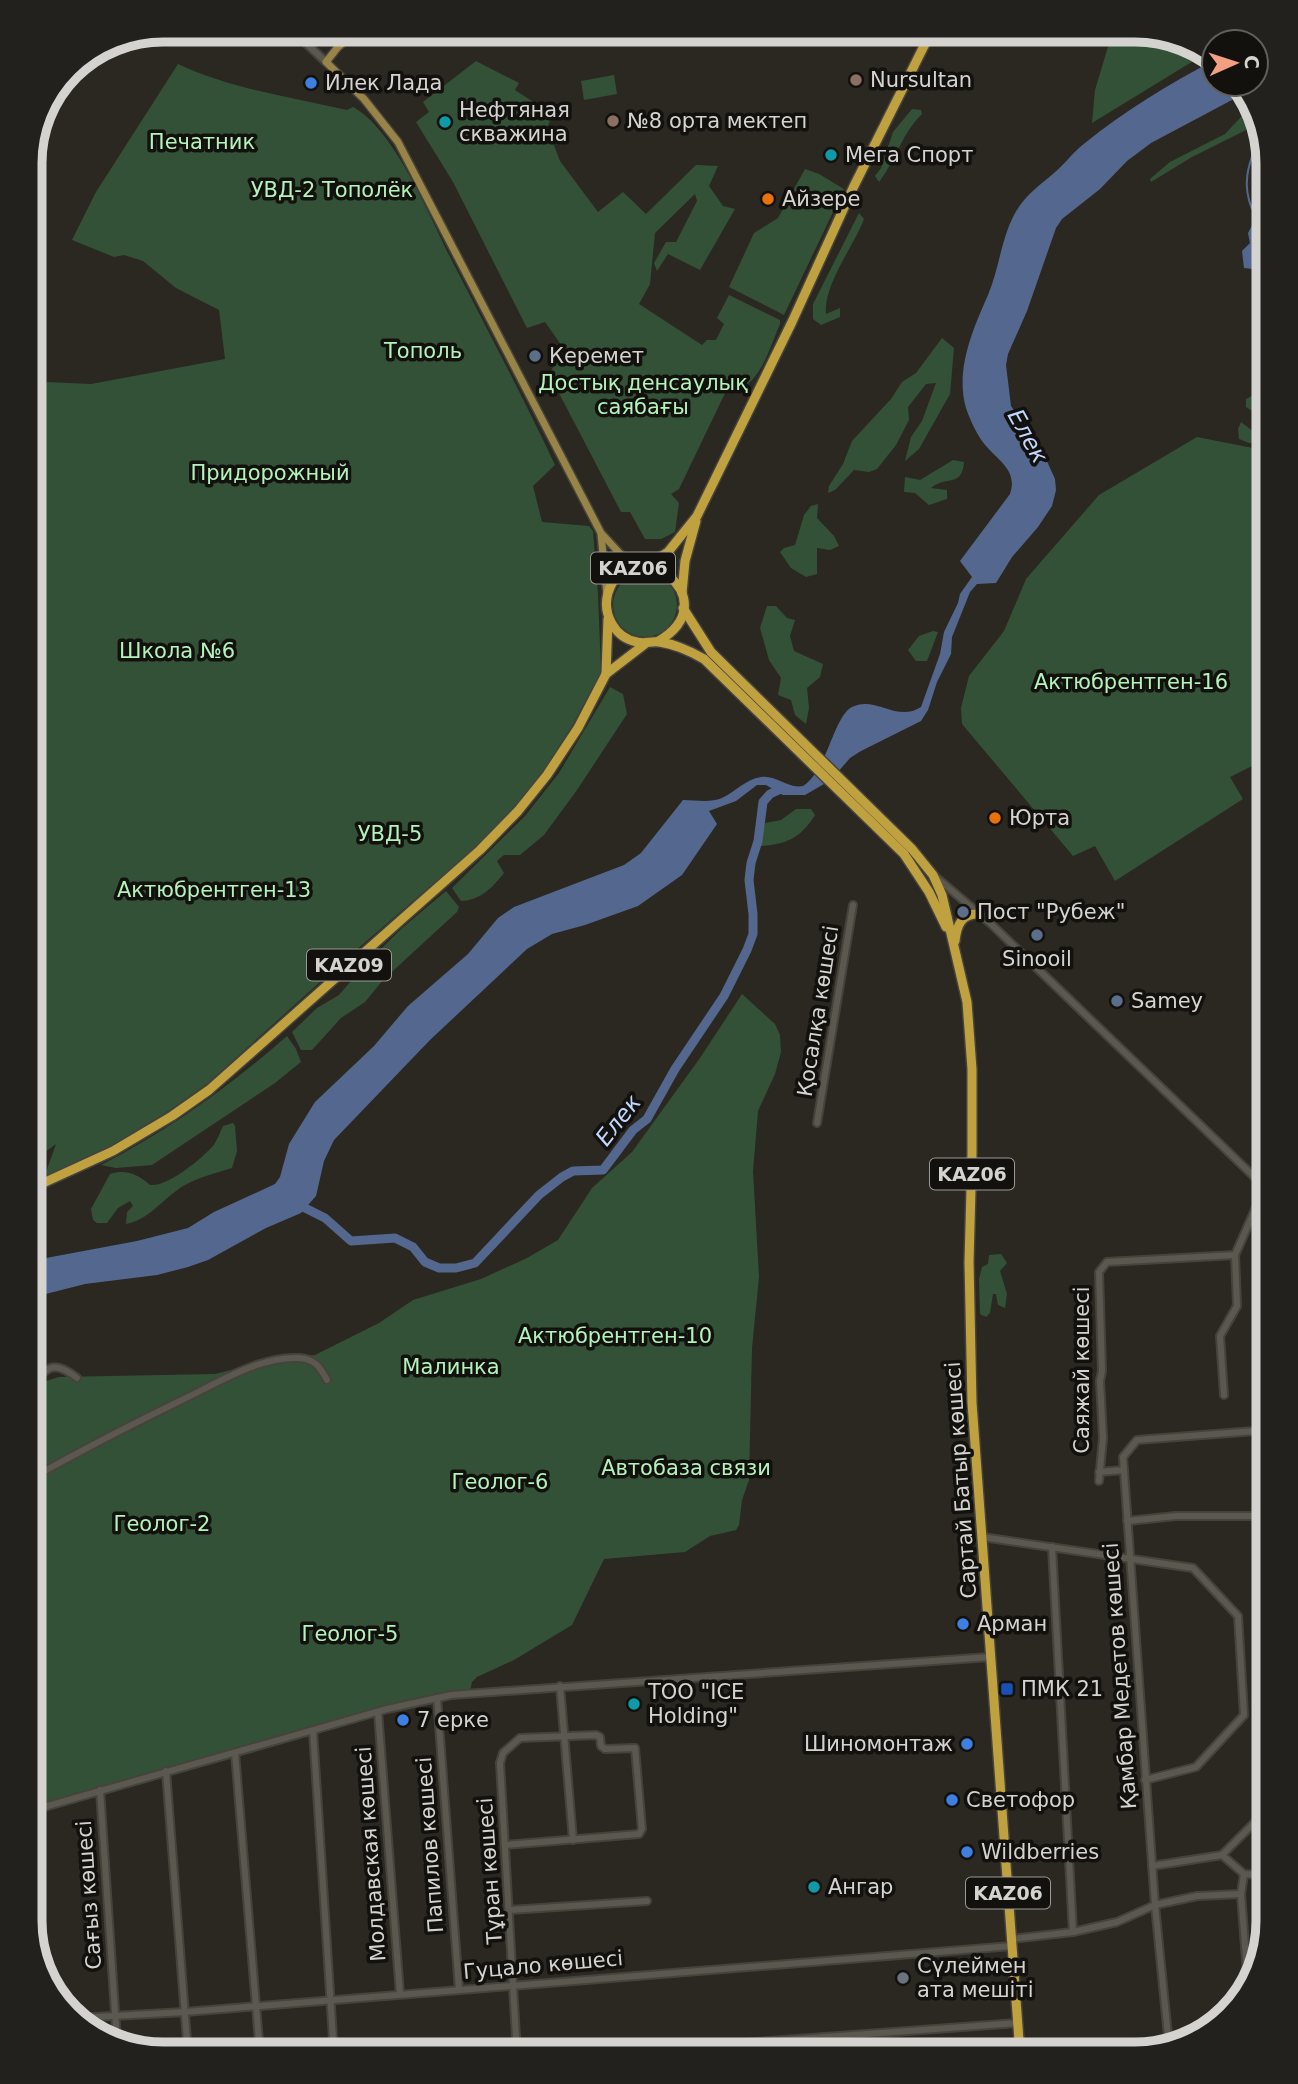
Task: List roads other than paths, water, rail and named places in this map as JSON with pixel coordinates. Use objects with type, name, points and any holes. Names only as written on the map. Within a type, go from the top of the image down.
[{"type":"highway","name":"KАZ06","points":[[657,642],[670,634],[679,623],[683,608],[685,561],[697,516],[792,322],[853,188],[926,42]]},
{"type":"highway","name":"KАZ06","points":[[608,618],[607,596],[618,577],[668,552],[697,516]]},
{"type":"highway","name":"KАZ06","points":[[641,566],[658,568],[668,574],[682,593]]},
{"type":"highway","name":"KАZ06","points":[[683,608],[711,652],[754,701]]},
{"type":"highway","points":[[608,618],[622,636],[633,642],[645,643]]},
{"type":"highway","name":"KAZ09","points":[[607,674],[608,618]]},
{"type":"highway","name":"KАZ06","points":[[645,643],[657,642],[690,651],[704,659],[754,701],[863,807],[912,849],[933,874],[942,895],[955,946]]},
{"type":"highway","name":"KAZ09","points":[[42,1184],[113,1152],[209,1090],[480,850],[518,811],[547,775],[578,728],[607,674],[645,643]]},
{"type":"highway","name":"KАZ06","points":[[863,807],[904,854],[929,892],[955,946]]},
{"type":"highway","points":[[955,946],[961,921],[969,914],[980,914]]},
{"type":"highway","name":"Сартай Батыр көшесі","points":[[955,946],[967,1002],[972,1069],[970,1355],[1019,2042]]},
{"type":"main road","points":[[344,42],[326,62],[372,108],[398,142],[601,533],[624,558],[641,566]]},
{"type":"main road","points":[[601,533],[607,596]]},
{"type":"street","points":[[305,42],[326,62]]},
{"type":"street","points":[[904,854],[933,874],[980,914],[1256,1178]]},
{"type":"street","name":"Қосалқа көшесі","points":[[817,1123],[853,905]]},
{"type":"street","points":[[1224,1395],[1220,1336],[1237,1306],[1235,1255],[1256,1212]]},
{"type":"street","name":"Саяжай көшесі","points":[[1099,1481],[1103,1438],[1100,1272],[1107,1262],[1235,1255]]},
{"type":"street","points":[[42,1473],[138,1421],[265,1363],[299,1358],[309,1360],[319,1366],[327,1380]]},
{"type":"street","points":[[42,1372],[48,1368],[62,1367],[77,1378]]},
{"type":"street","name":"Қамбар Медетов көшесі","points":[[1168,2037],[1155,1905],[1123,1457],[1137,1440],[1256,1431]]},
{"type":"street","points":[[1100,1472],[1124,1470]]},
{"type":"street","points":[[1127,1521],[1176,1516],[1256,1517]]},
{"type":"street","points":[[982,1537],[1193,1568],[1238,1616],[1244,1714],[1196,1767],[1146,1780]]},
{"type":"street","points":[[1052,1547],[1073,1932]]},
{"type":"street","points":[[42,1807],[378,1712],[437,1698],[560,1686],[990,1657]]},
{"type":"street","points":[[560,1686],[573,1840]]},
{"type":"street","name":"Папилов көшесі","points":[[437,1698],[459,1989]]},
{"type":"street","name":"Молдавская көшесі","points":[[378,1712],[400,1994]]},
{"type":"street","points":[[313,1731],[333,2042]]},
{"type":"street","points":[[506,1845],[639,1835],[642,1829],[637,1750],[606,1749],[601,1746],[600,1737],[596,1735],[564,1736]]},
{"type":"street","name":"Тұран көшесі","points":[[516,2042],[500,1763],[503,1753],[520,1738],[564,1736]]},
{"type":"street","points":[[235,1753],[259,2042]]},
{"type":"street","points":[[166,1771],[187,2042]]},
{"type":"street","name":"Сағыз көшесі","points":[[100,1790],[116,2032]]},
{"type":"street","points":[[1152,1866],[1222,1854],[1256,1821]]},
{"type":"street","points":[[1222,1854],[1244,1874],[1256,1874]]},
{"type":"street","points":[[1244,1874],[1241,1894],[1247,1967]]},
{"type":"street","name":"Гуцало көшесі","points":[[90,2017],[514,1986],[1012,1943],[1117,1922],[1155,1905],[1197,1896],[1241,1894]]},
{"type":"street","points":[[510,1910],[647,1901]]},
{"type":"street","points":[[1246,1959],[1250,1959]]},
{"type":"street","points":[[758,2042],[1018,2023]]},
{"type":"street","points":[[823,2037],[823,2042]]},
{"type":"water","points":[[1200,68],[1200,98],[1236,98],[1151,143],[1062,219],[1056,228],[1006,365],[1011,406],[1041,448],[1055,479],[1056,490],[1052,506],[1012,557],[996,583],[977,584],[970,592],[952,637],[951,654],[921,721],[850,758],[831,780],[805,795],[783,795],[766,785],[757,785],[736,801],[709,811],[717,824],[682,875],[638,906],[552,934],[527,949],[430,1040],[334,1140],[324,1161],[316,1196],[301,1213],[266,1228],[208,1260],[188,1267],[157,1275],[85,1284],[42,1295],[42,1259],[137,1241],[188,1228],[214,1212],[275,1184],[280,1177],[289,1144],[315,1102],[374,1046],[408,1006],[468,954],[498,918],[514,907],[624,865],[641,853],[683,800],[717,800],[750,780],[761,777],[772,778],[792,786],[803,786],[819,768],[840,721],[852,707],[869,704],[903,712],[921,707],[940,654],[944,632],[960,594],[972,577],[960,561],[1010,494],[1012,486],[1006,467],[977,433],[963,394],[967,350],[992,285],[1010,225],[1027,197],[1077,150],[1148,98]]},
{"type":"water","points":[[1256,207],[1256,269],[1244,268],[1242,251],[1250,243],[1248,233],[1255,220],[1252,209]]},
{"type":"waterway","points":[[1252,209],[1247,179],[1255,150]]},
{"type":"waterway","name":"Елек","points":[[297,1204],[325,1218],[351,1241],[395,1238],[413,1247],[425,1262],[439,1268],[456,1268],[475,1263],[539,1195],[562,1177],[573,1171],[603,1170],[633,1130],[647,1119],[675,1069],[724,996],[747,950],[753,934],[749,880],[763,802],[770,794],[781,789]]},
{"type":"place","name":"Nursultan","points":[[856,80]]},
{"type":"place","name":"Илек Лада","points":[[311,83]]},
{"type":"place","name":"№8 орта мектеп","points":[[613,121]]},
{"type":"place","name":"Нефтяная скважина","points":[[445,122]]},
{"type":"place","name":"Мега Спорт","points":[[831,155]]},
{"type":"place","name":"Айзере","points":[[768,199]]},
{"type":"place","name":"Керемет","points":[[535,356]]},
{"type":"place","name":"Юрта","points":[[995,818]]},
{"type":"place","name":"Пост \"Рубеж\"","points":[[963,912]]},
{"type":"place","name":"Sinooil","points":[[1037,935]]},
{"type":"place","name":"Samey","points":[[1117,1001]]},
{"type":"place","name":"Арман","points":[[963,1624]]},
{"type":"place","name":"ПМК 21","points":[[1007,1689]]},
{"type":"place","name":"ТОО \"ICE Holding\"","points":[[634,1704]]},
{"type":"place","name":"7 ерке","points":[[403,1720]]},
{"type":"place","name":"Шиномонтаж","points":[[967,1744]]},
{"type":"place","name":"Светофор","points":[[952,1800]]},
{"type":"place","name":"Wildberries","points":[[967,1852]]},
{"type":"place","name":"Ангар","points":[[814,1887]]},
{"type":"place","name":"Сүлеймен ата мешіті","points":[[903,1978]]},
{"type":"park label","name":"Печатник","points":[[202,142]]},
{"type":"park label","name":"УВД-2 Тополёк","points":[[332,190]]},
{"type":"park label","name":"Тополь","points":[[423,351]]},
{"type":"park label","name":"Достық денсаулық саябағы","points":[[643,395]]},
{"type":"park label","name":"Придорожный","points":[[270,473]]},
{"type":"park label","name":"Школа №6","points":[[177,651]]},
{"type":"park label","name":"Актюбрентген-16","points":[[1131,682]]},
{"type":"park label","name":"УВД-5","points":[[390,834]]},
{"type":"park label","name":"Актюбрентген-13","points":[[214,890]]},
{"type":"park label","name":"Актюбрентген-10","points":[[615,1336]]},
{"type":"park label","name":"Малинка","points":[[451,1367]]},
{"type":"park label","name":"Автобаза связи","points":[[686,1468]]},
{"type":"park label","name":"Геолог-6","points":[[500,1482]]},
{"type":"park label","name":"Геолог-2","points":[[162,1524]]},
{"type":"park label","name":"Геолог-5","points":[[350,1634]]}]
